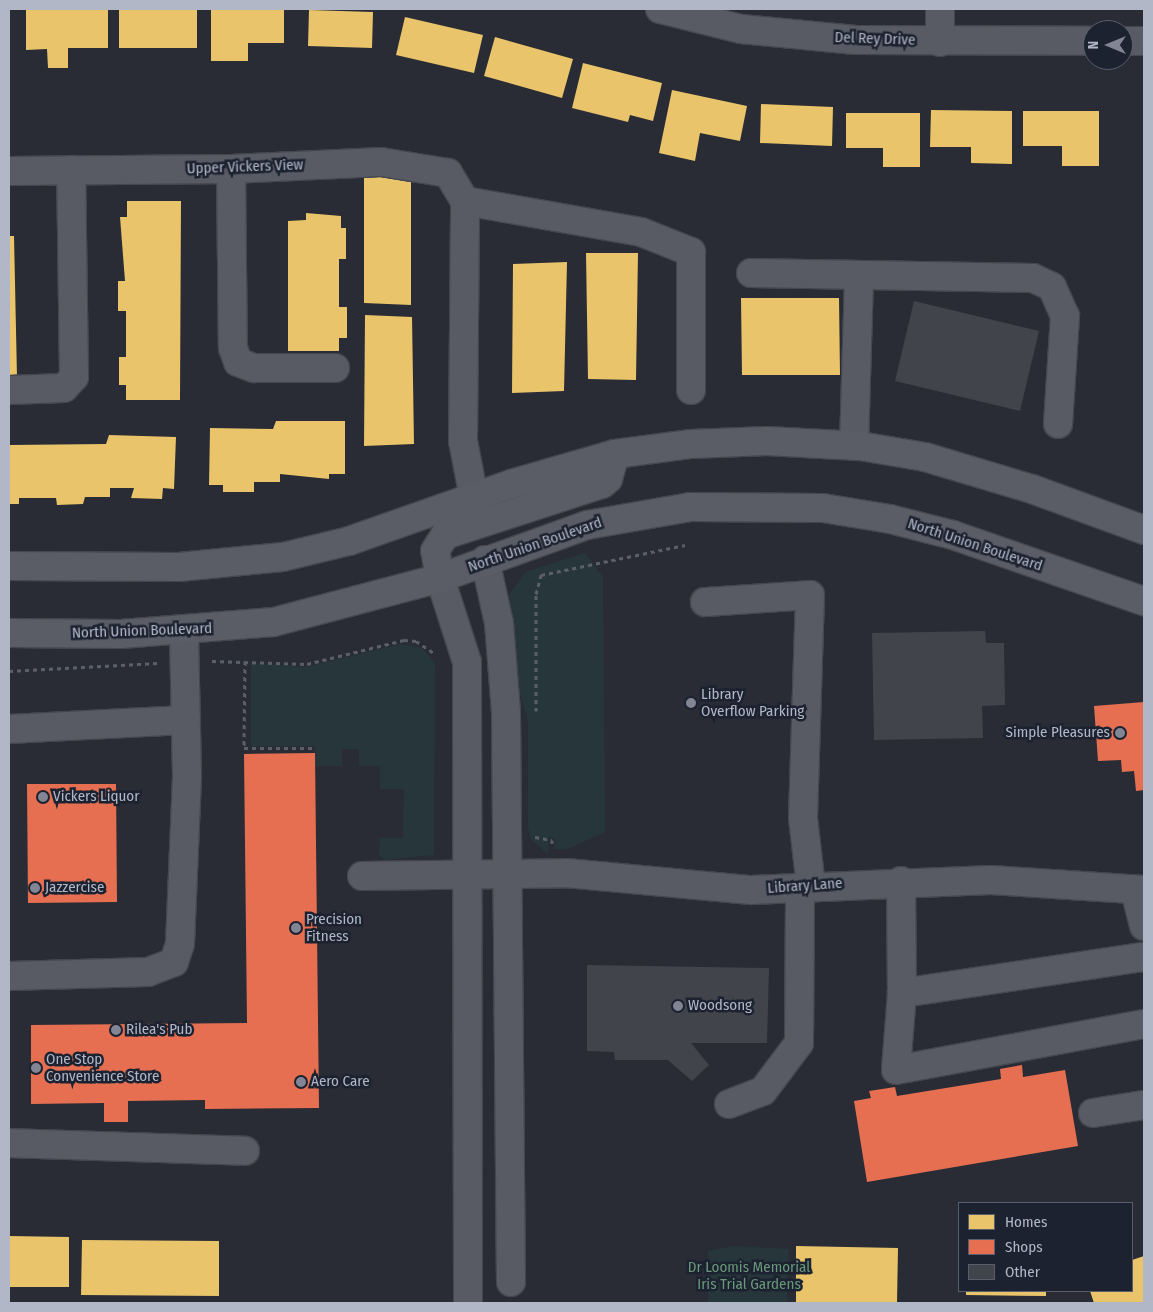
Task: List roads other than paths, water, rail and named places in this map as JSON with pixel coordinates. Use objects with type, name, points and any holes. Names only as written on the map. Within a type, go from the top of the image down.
[{"type":"main road","points":[[9,566],[179,567],[283,557],[349,541],[474,498],[615,454],[691,444],[854,446],[983,472],[1144,530]]},
{"type":"main road","points":[[440,578],[435,551],[445,535],[602,484],[608,479],[615,454]]},
{"type":"main road","name":"North Union Boulevard","points":[[9,633],[184,631],[274,622],[440,578],[485,560],[586,525],[690,507],[823,508],[953,535],[1144,601]]},
{"type":"street","name":"Del Rey Drive","points":[[660,9],[742,29],[940,42],[1083,41]]},
{"type":"street","points":[[940,9],[940,42]]},
{"type":"street","name":"Upper Vickers View","points":[[9,171],[231,169],[381,162],[448,173],[465,201]]},
{"type":"street","points":[[231,169],[232,348],[238,362],[254,368],[335,368]]},
{"type":"street","points":[[9,390],[64,388],[74,377],[71,170]]},
{"type":"street","points":[[474,498],[463,441],[465,201],[641,232],[691,252],[691,390]]},
{"type":"street","points":[[752,273],[1033,278],[1052,287],[1065,316],[1058,424]]},
{"type":"street","points":[[854,446],[858,275]]},
{"type":"street","points":[[485,560],[499,623],[506,712],[511,1282]]},
{"type":"street","points":[[440,578],[467,662],[468,1303]]},
{"type":"street","points":[[706,602],[810,595],[803,818],[806,886],[799,1043],[763,1091],[729,1104]]},
{"type":"street","points":[[9,976],[148,972],[174,962],[180,944],[186,720],[184,631]]},
{"type":"street","points":[[9,729],[186,720]]},
{"type":"street","name":"Library Lane","points":[[362,876],[623,876],[750,890],[901,881],[991,880],[1140,890]]},
{"type":"street","points":[[901,881],[902,993],[896,1070],[1144,1024]]},
{"type":"street","points":[[1140,890],[1144,926]]},
{"type":"street","points":[[902,993],[1144,957]]},
{"type":"street","points":[[1093,1113],[1144,1105]]},
{"type":"street","points":[[9,1143],[245,1151]]},
{"type":"place","name":"Library Overflow Parking","points":[[691,703]]},
{"type":"place","name":"Simple Pleasures","points":[[1120,733]]},
{"type":"place","name":"Vickers Liquor","points":[[43,797]]},
{"type":"place","name":"Jazzercise","points":[[35,888]]},
{"type":"place","name":"Precision Fitness","points":[[296,928]]},
{"type":"place","name":"Woodsong","points":[[678,1006]]},
{"type":"place","name":"Rilea's Pub","points":[[116,1030]]},
{"type":"place","name":"One Stop Convenience Store","points":[[36,1068]]},
{"type":"place","name":"Aero Care","points":[[301,1082]]},
{"type":"park label","name":"Dr Loomis Memorial Iris Trial Gardens","points":[[749,1276]]}]
